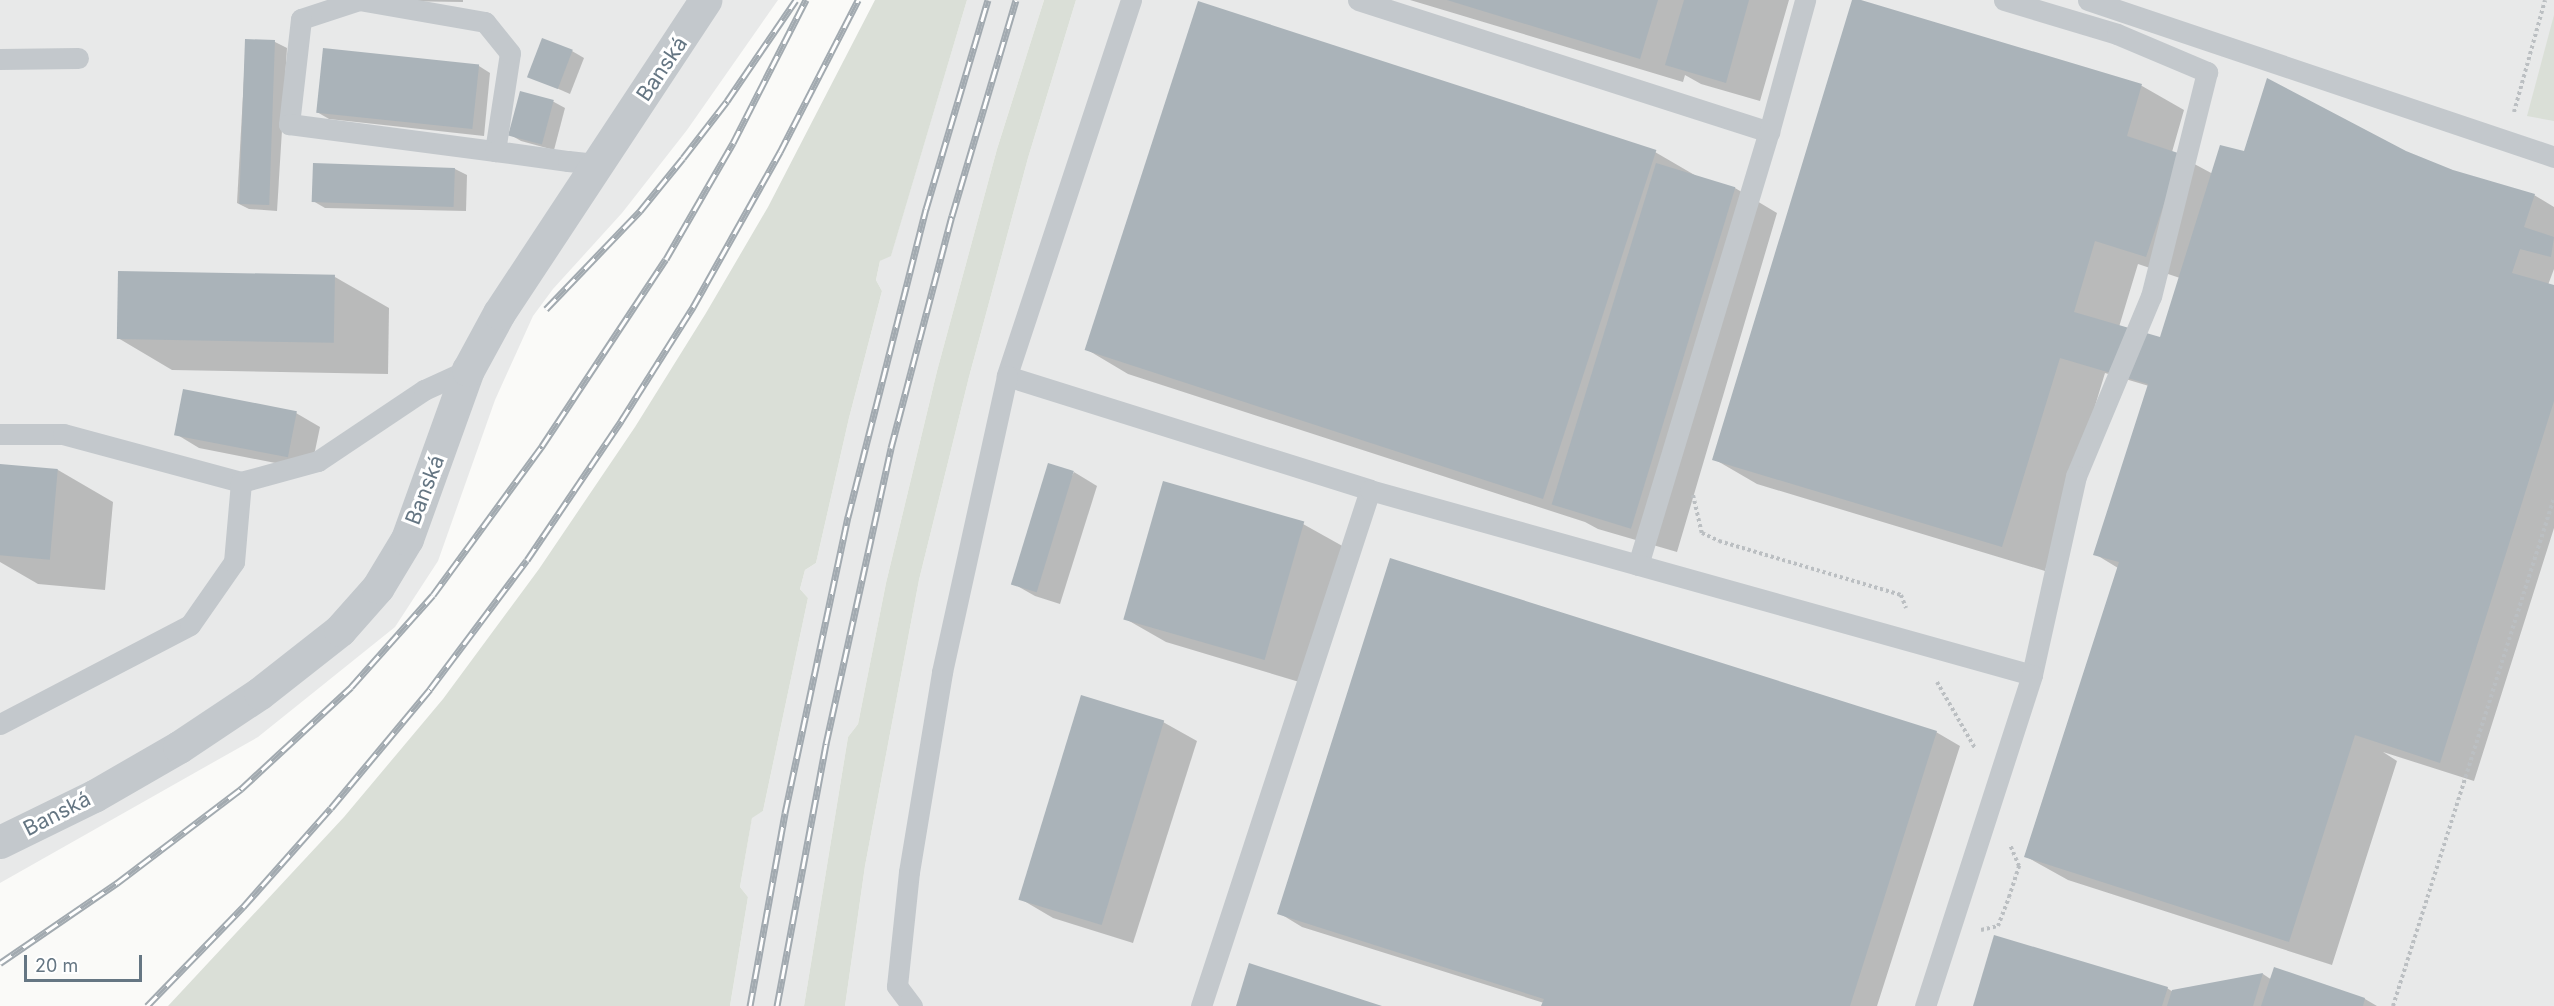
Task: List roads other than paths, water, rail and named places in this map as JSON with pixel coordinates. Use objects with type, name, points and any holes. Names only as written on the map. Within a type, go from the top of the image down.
[{"type":"street","name":"Banská","points":[[0,842],[94,796],[179,747],[260,693],[340,630],[378,587],[407,539],[468,370],[499,313],[705,0]]},
{"type":"lane","points":[[495,152],[510,53],[485,22],[359,0],[301,19],[289,124],[495,152],[598,164]]},
{"type":"lane","points":[[912,1006],[897,986],[909,872],[942,672],[1007,376],[1131,0]]},
{"type":"lane","points":[[1358,0],[1769,132]]},
{"type":"lane","points":[[1638,565],[1769,132],[1805,0]]},
{"type":"lane","points":[[1925,1006],[2032,675],[2076,476],[2151,296],[2207,72],[2117,34],[2004,0]]},
{"type":"lane","points":[[2088,0],[2554,157]]},
{"type":"lane","points":[[0,59],[78,58]]},
{"type":"lane","points":[[0,434],[63,434],[241,482],[318,461],[424,390],[468,370]]},
{"type":"lane","points":[[1007,376],[1370,490],[2032,675]]},
{"type":"lane","points":[[0,724],[190,625],[234,562],[241,482]]},
{"type":"lane","points":[[1201,1006],[1370,490]]},
{"type":"railway","points":[[546,309],[640,211],[683,158],[727,101],[796,0]]},
{"type":"railway","points":[[0,963],[117,883],[241,789],[351,687],[433,595],[542,446],[666,259],[733,143],[806,0]]},
{"type":"railway","points":[[147,1006],[243,907],[331,808],[430,689],[527,560],[621,421],[693,307],[780,152],[858,0]]},
{"type":"railway","points":[[750,1006],[785,813],[848,517],[926,209],[988,0]]},
{"type":"railway","points":[[777,1006],[826,744],[891,448],[952,216],[1016,0]]}]
